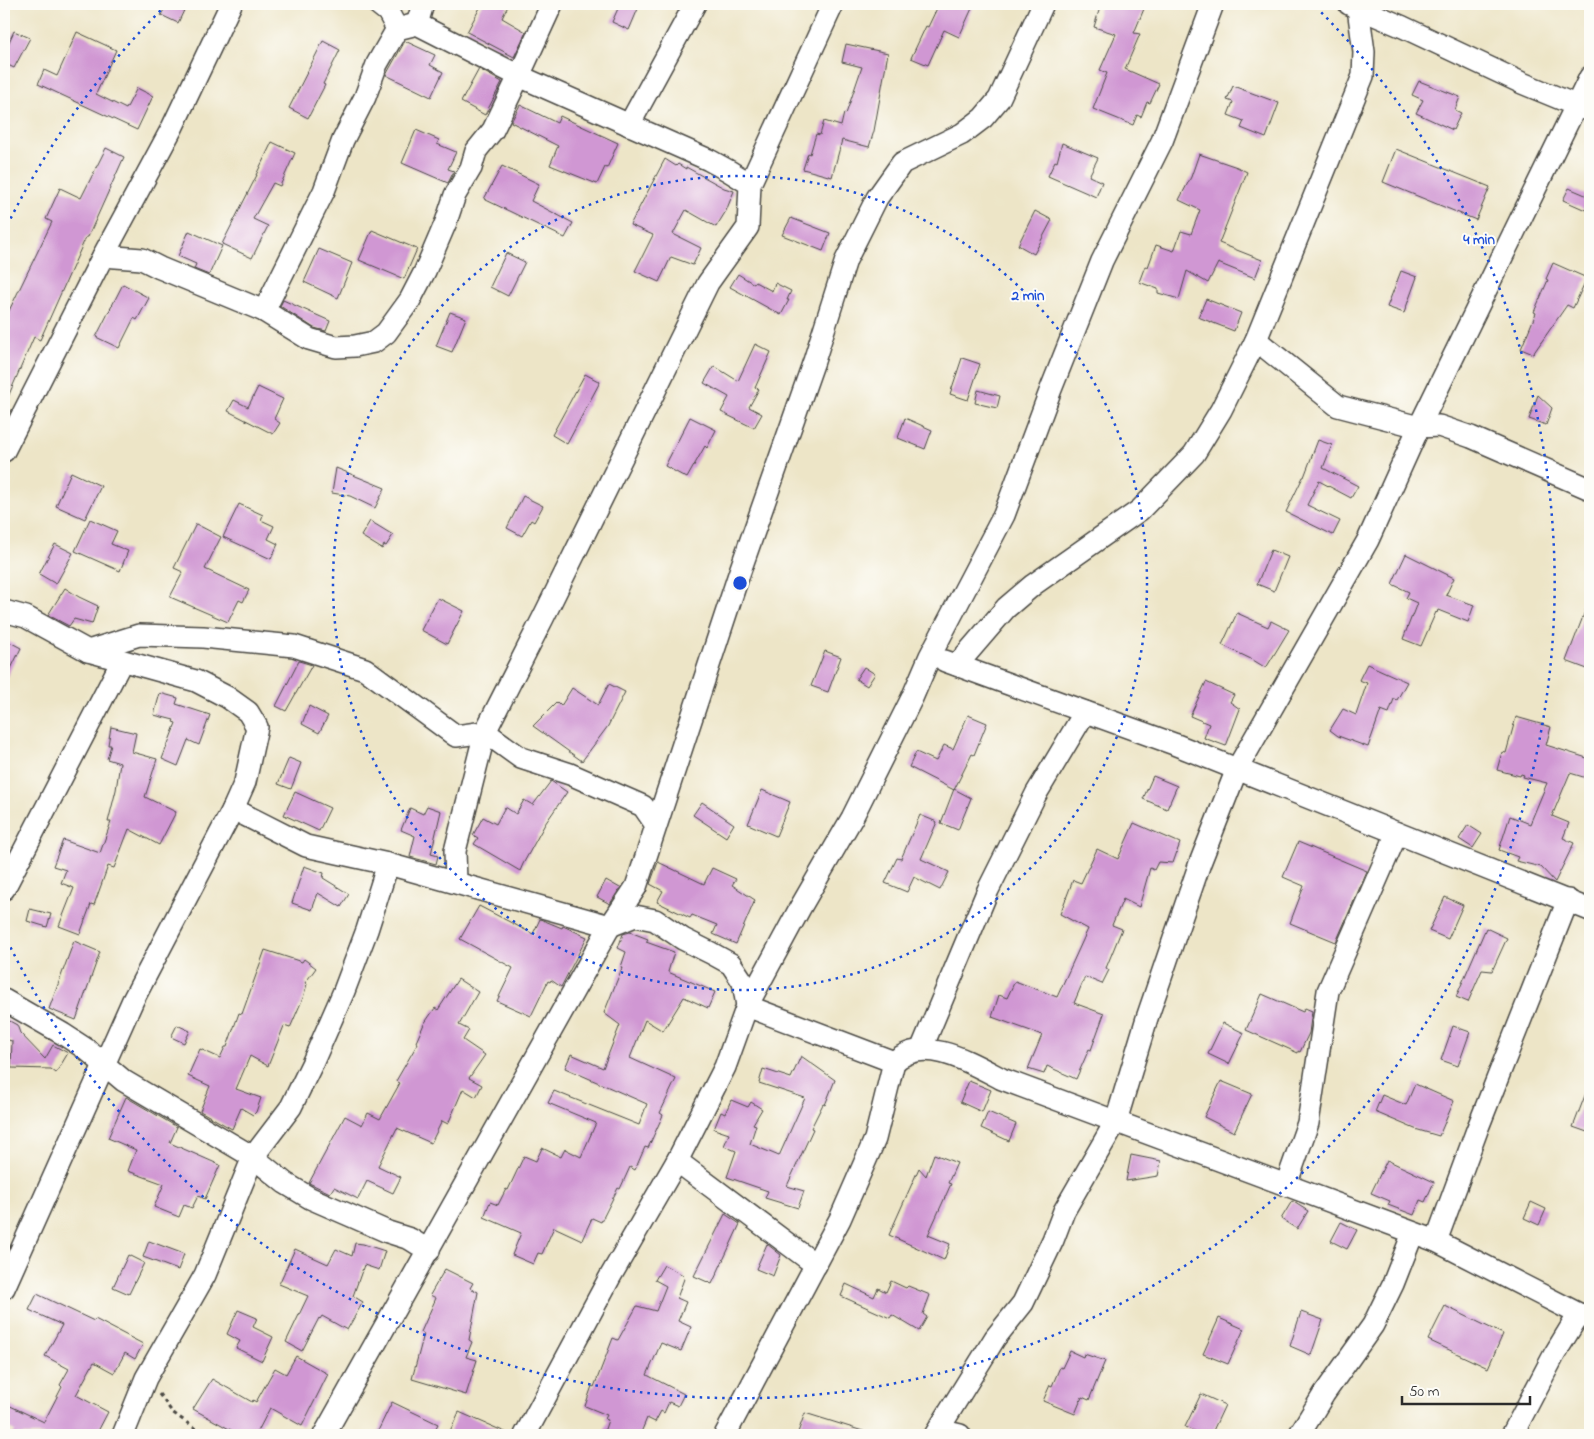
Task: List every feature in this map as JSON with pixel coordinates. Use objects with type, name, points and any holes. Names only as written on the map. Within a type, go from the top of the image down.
[{"type":"street","points":[[4,451],[103,256],[172,128],[231,4]]},
{"type":"street","points":[[378,4],[407,26],[709,160],[750,184]]},
{"type":"street","points":[[264,311],[324,191],[343,140],[365,97],[377,64],[422,4]]},
{"type":"street","points":[[103,256],[142,259],[264,311],[308,339],[336,347],[374,342],[386,333],[410,300],[446,222],[455,194],[471,168],[476,151],[493,130],[519,76],[543,19],[552,4]]},
{"type":"street","points":[[629,125],[695,4]]},
{"type":"street","points":[[456,882],[455,851],[485,732],[708,283],[748,228],[750,184],[833,4]]},
{"type":"street","points":[[324,1435],[610,926],[636,887],[740,571],[814,361],[846,260],[877,198],[902,163],[962,134],[983,118],[999,99],[1043,4]]},
{"type":"street","points":[[525,1435],[610,1277],[677,1161],[725,1067],[747,1006],[800,908],[852,818],[912,698],[930,656],[1004,515],[1098,270],[1162,141],[1213,4]]},
{"type":"street","points":[[957,665],[1006,608],[1033,585],[1140,510],[1194,454],[1221,410],[1256,340],[1363,76],[1364,52],[1353,6]]},
{"type":"street","points":[[1353,6],[1404,27],[1522,83],[1584,108]]},
{"type":"street","points":[[960,1435],[937,1432],[994,1338],[1023,1304],[1053,1240],[1064,1211],[1116,1121],[1200,863],[1237,769],[1368,540],[1419,427],[1497,267],[1584,108],[1590,78]]},
{"type":"street","points":[[1256,340],[1338,406],[1419,427],[1440,426],[1471,437],[1590,490]]},
{"type":"street","points":[[4,611],[26,617],[88,651],[196,681],[227,697],[248,712],[257,728],[245,782],[234,809],[133,1000],[4,1288]]},
{"type":"street","points":[[88,651],[139,635],[203,637],[294,646],[365,669],[456,736],[485,732],[521,758],[570,774],[643,806],[656,826]]},
{"type":"street","points":[[930,656],[1237,769],[1397,833],[1583,903],[1477,1130],[1436,1241]]},
{"type":"street","points":[[4,889],[122,661]]},
{"type":"street","points":[[921,1050],[988,890],[1036,794],[1085,712]]},
{"type":"street","points":[[234,809],[306,846],[388,864],[610,926],[635,916],[655,920],[683,939],[730,964],[743,982],[747,1006]]},
{"type":"street","points":[[1286,1185],[1308,1123],[1328,991],[1397,833]]},
{"type":"street","points":[[123,1435],[146,1378],[205,1275],[253,1157],[291,1107],[312,1064],[344,991],[367,930],[388,864]]},
{"type":"street","points":[[4,1000],[63,1034],[124,1081],[253,1157],[285,1183],[310,1198],[388,1232],[410,1239],[429,1251]]},
{"type":"street","points":[[747,1006],[894,1062]]},
{"type":"street","points":[[726,1435],[840,1219],[875,1139],[894,1062],[902,1055],[921,1050],[941,1052],[967,1061],[1002,1079],[1436,1241],[1584,1316],[1554,1355],[1512,1435]]},
{"type":"street","points":[[677,1161],[816,1265]]},
{"type":"street","points":[[1300,1435],[1324,1394],[1374,1325],[1413,1233]]},
{"type":"path","points":[[146,1378],[172,1412],[204,1435]]},
{"type":"building","points":[[167,4],[187,4],[178,23],[161,15]]},
{"type":"building","points":[[482,4],[509,4],[502,18],[526,32],[514,57],[467,32]]},
{"type":"building","points":[[620,4],[640,4],[629,30],[612,22]]},
{"type":"building","points":[[939,4],[974,4],[959,37],[944,30],[928,65],[911,58]]},
{"type":"building","points":[[1101,4],[1146,4],[1134,33],[1140,34],[1125,69],[1159,84],[1150,103],[1147,102],[1141,117],[1137,115],[1133,125],[1093,109],[1107,73],[1100,70],[1116,34],[1094,27]]},
{"type":"building","points":[[14,31],[30,38],[14,68],[4,63],[4,53]]},
{"type":"building","points":[[77,32],[116,50],[96,94],[126,109],[137,88],[153,96],[137,130],[38,84],[44,70],[57,76]]},
{"type":"building","points":[[323,41],[340,50],[308,118],[289,108]]},
{"type":"building","points":[[405,41],[435,55],[430,65],[443,72],[431,97],[386,75]]},
{"type":"building","points":[[846,44],[888,53],[874,131],[869,147],[842,140],[832,177],[803,169],[816,134],[820,135],[824,121],[841,126],[844,113],[846,114],[862,67],[842,62]]},
{"type":"building","points":[[479,69],[502,82],[485,115],[461,102]]},
{"type":"building","points":[[1419,81],[1460,97],[1455,110],[1461,113],[1453,130],[1416,113],[1423,100],[1412,95]]},
{"type":"building","points":[[1233,86],[1279,103],[1266,138],[1241,128],[1244,121],[1228,115],[1233,102],[1227,100]]},
{"type":"building","points":[[520,105],[557,123],[560,116],[618,143],[607,168],[605,167],[597,184],[550,165],[558,146],[511,122]]},
{"type":"building","points":[[416,130],[439,140],[437,144],[456,152],[448,169],[454,171],[448,183],[402,163]]},
{"type":"building","points":[[272,142],[295,153],[280,186],[273,183],[253,219],[268,226],[252,258],[222,244]]},
{"type":"building","points":[[1062,143],[1098,158],[1089,176],[1102,182],[1096,197],[1048,176],[1055,161],[1057,162]]},
{"type":"building","points":[[106,148],[124,157],[40,340],[34,337],[4,406],[4,321],[52,222],[46,219],[60,188],[81,198]]},
{"type":"building","points":[[1396,149],[1490,187],[1476,220],[1383,182]]},
{"type":"building","points":[[1199,154],[1247,172],[1219,243],[1262,260],[1255,278],[1218,263],[1208,283],[1187,271],[1179,299],[1158,293],[1158,289],[1139,282],[1145,266],[1148,267],[1156,245],[1174,251],[1181,231],[1191,234],[1200,210],[1179,200],[1191,177]]},
{"type":"building","points":[[665,159],[676,166],[678,164],[686,169],[686,167],[724,188],[734,191],[726,211],[716,227],[686,210],[673,234],[701,248],[693,265],[671,257],[659,282],[635,271],[653,235],[630,225]]},
{"type":"building","points":[[502,166],[539,184],[531,201],[573,223],[565,238],[484,199]]},
{"type":"building","points":[[1569,188],[1590,197],[1590,212],[1563,200]]},
{"type":"building","points":[[1035,211],[1052,220],[1034,254],[1018,245]]},
{"type":"building","points":[[791,218],[830,233],[823,251],[782,235]]},
{"type":"building","points":[[372,230],[417,249],[404,279],[359,260]]},
{"type":"building","points":[[189,231],[222,246],[209,275],[194,269],[196,264],[178,256]]},
{"type":"building","points":[[319,249],[352,263],[338,298],[304,282]]},
{"type":"building","points":[[506,253],[525,262],[508,296],[490,287]]},
{"type":"building","points":[[1553,263],[1587,278],[1573,308],[1567,305],[1533,354],[1521,349],[1536,313],[1534,312]]},
{"type":"building","points":[[1401,271],[1417,277],[1404,313],[1387,307]]},
{"type":"building","points":[[738,274],[754,284],[755,282],[772,291],[775,283],[791,291],[787,300],[789,300],[781,315],[730,287]]},
{"type":"building","points":[[123,284],[149,298],[137,320],[134,318],[119,348],[96,337]]},
{"type":"building","points":[[1206,299],[1241,313],[1234,331],[1198,317]]},
{"type":"building","points":[[283,300],[330,321],[326,331],[314,328],[280,306]]},
{"type":"building","points":[[450,312],[466,318],[452,352],[436,346]]},
{"type":"building","points":[[755,344],[771,352],[755,388],[759,389],[749,407],[762,414],[754,428],[721,412],[729,397],[704,383],[714,366],[738,381]]},
{"type":"building","points":[[962,358],[980,364],[968,400],[950,394]]},
{"type":"building","points":[[585,374],[600,382],[567,444],[552,435]]},
{"type":"building","points":[[258,387],[283,399],[274,419],[280,423],[273,434],[228,411],[234,400],[248,407]]},
{"type":"building","points":[[978,390],[1000,396],[997,408],[975,403]]},
{"type":"building","points":[[1538,395],[1552,408],[1546,425],[1529,419]]},
{"type":"building","points":[[690,417],[716,430],[707,448],[705,446],[687,478],[665,466]]},
{"type":"building","points":[[905,418],[932,430],[925,449],[898,438]]},
{"type":"building","points":[[1318,440],[1332,445],[1323,468],[1358,486],[1351,498],[1319,481],[1307,505],[1340,521],[1333,535],[1286,512],[1304,477]]},
{"type":"building","points":[[336,468],[385,488],[375,508],[350,496],[332,493]]},
{"type":"building","points":[[71,472],[101,486],[85,519],[56,506]]},
{"type":"building","points":[[523,496],[543,506],[534,522],[531,520],[522,536],[507,528]]},
{"type":"building","points":[[239,504],[263,515],[261,520],[274,526],[268,539],[278,544],[271,559],[223,537]]},
{"type":"building","points":[[90,519],[117,531],[111,544],[128,551],[120,571],[75,551]]},
{"type":"building","points":[[370,521],[393,535],[382,549],[361,536]]},
{"type":"building","points":[[196,524],[221,537],[205,569],[249,590],[243,602],[239,600],[228,622],[170,597],[183,572],[174,568]]},
{"type":"building","points":[[55,544],[73,553],[56,584],[39,574]]},
{"type":"building","points":[[1271,550],[1288,557],[1274,591],[1257,584]]},
{"type":"building","points":[[1406,554],[1454,578],[1446,595],[1474,605],[1468,622],[1438,610],[1421,646],[1403,639],[1417,603],[1406,598],[1409,592],[1392,584]]},
{"type":"building","points":[[65,588],[98,606],[92,624],[74,619],[69,626],[48,615]]},
{"type":"building","points":[[438,598],[464,611],[447,644],[421,630]]},
{"type":"building","points":[[1590,601],[1590,670],[1566,661]]},
{"type":"building","points":[[1237,613],[1268,627],[1271,621],[1289,630],[1266,668],[1222,645]]},
{"type":"building","points":[[4,639],[21,648],[4,683]]},
{"type":"building","points":[[825,651],[841,657],[828,692],[811,686]]},
{"type":"building","points":[[299,661],[312,665],[286,711],[276,706]]},
{"type":"building","points":[[1367,664],[1407,682],[1397,700],[1394,699],[1389,713],[1381,710],[1368,747],[1338,736],[1330,730],[1343,709],[1356,715],[1367,683],[1359,680]]},
{"type":"building","points":[[864,667],[875,674],[867,686],[856,679]]},
{"type":"building","points":[[1206,682],[1234,695],[1230,702],[1240,709],[1226,746],[1204,738],[1209,724],[1190,716]]},
{"type":"building","points":[[609,684],[625,692],[608,726],[582,761],[533,726],[557,702],[561,706],[572,688],[598,705]]},
{"type":"building","points":[[160,693],[178,698],[176,704],[210,715],[199,745],[188,740],[178,766],[162,759],[176,723],[173,722],[174,720],[154,715]]},
{"type":"building","points":[[309,706],[328,716],[319,733],[302,724]]},
{"type":"building","points":[[968,715],[987,723],[974,755],[972,754],[954,790],[909,767],[916,752],[936,761],[944,745],[953,749]]},
{"type":"building","points":[[1516,717],[1551,727],[1546,745],[1590,759],[1590,779],[1570,773],[1552,816],[1569,823],[1563,838],[1574,843],[1555,882],[1541,867],[1516,861],[1518,857],[1499,850],[1510,816],[1530,824],[1547,783],[1523,777],[1524,775],[1521,774],[1520,776],[1497,770],[1502,752],[1506,753]]},
{"type":"building","points":[[111,727],[136,733],[132,752],[157,759],[145,797],[176,812],[159,845],[129,829],[114,868],[108,866],[94,905],[91,904],[80,934],[59,926],[74,888],[61,883],[66,870],[53,866],[63,840],[100,853],[111,822],[108,822],[120,763],[107,759],[111,745],[108,745]]},
{"type":"building","points":[[289,758],[301,763],[291,789],[278,784]]},
{"type":"building","points":[[1153,776],[1177,786],[1167,809],[1143,799]]},
{"type":"building","points":[[551,781],[567,792],[545,824],[520,871],[474,844],[478,838],[473,835],[483,817],[496,824],[505,807],[516,814],[524,800],[533,805]]},
{"type":"building","points":[[954,789],[971,798],[958,830],[941,823]]},
{"type":"building","points":[[762,790],[790,802],[776,836],[748,824]]},
{"type":"building","points":[[295,792],[330,808],[319,831],[284,815]]},
{"type":"building","points":[[702,802],[734,824],[726,837],[693,815]]},
{"type":"building","points":[[427,806],[441,811],[431,854],[438,856],[436,864],[410,857],[415,836],[401,830],[410,808],[423,814]]},
{"type":"building","points":[[920,815],[937,822],[921,859],[949,872],[940,890],[914,877],[907,892],[885,883],[897,858],[901,859]]},
{"type":"building","points":[[1134,823],[1180,843],[1173,863],[1158,862],[1154,870],[1150,868],[1139,907],[1123,899],[1112,925],[1122,929],[1106,968],[1109,970],[1102,984],[1085,977],[1074,1003],[1104,1014],[1091,1050],[1089,1049],[1076,1079],[1047,1066],[1044,1074],[1028,1069],[1042,1035],[992,1017],[999,995],[1007,998],[1015,981],[1057,997],[1088,929],[1060,914],[1073,880],[1081,883],[1097,849],[1118,859]]},
{"type":"building","points":[[1468,825],[1482,834],[1473,848],[1459,839]]},
{"type":"building","points":[[1298,842],[1367,871],[1336,942],[1290,923],[1304,886],[1283,877]]},
{"type":"building","points":[[658,862],[704,884],[712,868],[736,879],[732,885],[755,900],[736,944],[713,934],[717,925],[692,915],[690,918],[657,902],[663,891],[650,884]]},
{"type":"building","points":[[304,866],[324,873],[323,878],[349,894],[341,907],[318,893],[312,910],[292,903]]},
{"type":"building","points":[[606,880],[620,888],[610,904],[597,897]]},
{"type":"building","points":[[1445,897],[1463,905],[1448,939],[1429,931]]},
{"type":"building","points":[[479,906],[533,934],[540,919],[562,928],[563,926],[587,937],[561,987],[551,980],[550,982],[548,981],[531,1016],[497,1001],[513,968],[460,939]]},
{"type":"building","points":[[30,909],[51,914],[47,927],[27,921]]},
{"type":"building","points":[[1486,928],[1507,938],[1492,971],[1482,970],[1468,1002],[1456,997]]},
{"type":"building","points":[[630,932],[648,939],[646,942],[674,952],[668,972],[715,992],[708,1008],[684,997],[663,1031],[645,1020],[630,1058],[676,1079],[660,1113],[663,1115],[648,1148],[645,1147],[635,1170],[630,1167],[601,1222],[592,1218],[582,1240],[554,1227],[542,1254],[538,1253],[533,1264],[512,1255],[521,1233],[484,1217],[490,1202],[498,1205],[506,1189],[508,1190],[524,1156],[536,1161],[542,1148],[561,1157],[565,1149],[581,1157],[596,1123],[548,1103],[554,1091],[639,1125],[647,1104],[565,1068],[571,1054],[603,1068],[620,1025],[604,1013],[622,968],[626,952],[618,948],[623,934]]},
{"type":"building","points":[[74,941],[100,952],[76,1020],[49,1009]]},
{"type":"building","points":[[265,950],[302,962],[304,959],[316,968],[305,983],[307,984],[303,998],[290,1028],[284,1026],[268,1066],[250,1056],[236,1089],[261,1098],[253,1115],[241,1108],[232,1129],[200,1111],[210,1086],[188,1076],[200,1049],[220,1058],[225,1047],[227,1047],[239,1013],[242,1014]]},
{"type":"building","points":[[458,979],[478,992],[459,1025],[469,1030],[463,1040],[485,1055],[469,1078],[482,1085],[476,1097],[463,1089],[448,1124],[442,1121],[431,1143],[397,1128],[378,1166],[401,1177],[393,1193],[367,1181],[358,1199],[334,1187],[330,1193],[309,1183],[345,1116],[362,1125],[368,1113],[380,1119],[400,1083],[396,1081],[418,1043],[416,1042],[424,1024],[435,1008],[438,1010]]},
{"type":"building","points":[[1262,994],[1303,1012],[1305,1008],[1312,1011],[1309,1033],[1300,1052],[1298,1051],[1298,1053],[1246,1030]]},
{"type":"building","points":[[4,1018],[17,1025],[20,1033],[45,1059],[53,1045],[68,1053],[56,1073],[51,1069],[11,1068],[12,1041],[4,1039]]},
{"type":"building","points":[[1223,1023],[1244,1033],[1229,1064],[1208,1054]]},
{"type":"building","points":[[177,1025],[190,1031],[184,1043],[171,1037]]},
{"type":"building","points":[[1453,1026],[1470,1032],[1458,1066],[1441,1060]]},
{"type":"building","points":[[801,1056],[835,1080],[825,1105],[823,1104],[811,1128],[813,1129],[787,1186],[804,1191],[798,1208],[765,1198],[768,1191],[727,1177],[736,1151],[724,1146],[729,1134],[714,1129],[721,1112],[725,1114],[731,1100],[748,1107],[751,1102],[762,1109],[753,1124],[756,1125],[750,1144],[779,1156],[805,1098],[759,1083],[763,1069],[791,1078]]},
{"type":"building","points":[[969,1081],[991,1090],[982,1112],[960,1102]]},
{"type":"building","points":[[1221,1081],[1252,1094],[1234,1132],[1204,1117]]},
{"type":"building","points":[[1415,1084],[1454,1101],[1439,1136],[1415,1129],[1375,1112],[1382,1095],[1406,1105]]},
{"type":"building","points":[[1590,1085],[1590,1133],[1573,1127]]},
{"type":"building","points":[[126,1097],[177,1127],[170,1143],[220,1165],[205,1199],[198,1196],[192,1208],[184,1205],[179,1217],[154,1207],[164,1184],[128,1171],[136,1150],[108,1138]]},
{"type":"building","points":[[988,1112],[1016,1124],[1009,1141],[981,1128]]},
{"type":"building","points":[[934,1154],[957,1163],[948,1183],[951,1184],[928,1235],[950,1244],[944,1260],[889,1235],[919,1168],[926,1176]]},
{"type":"building","points":[[1131,1155],[1161,1161],[1158,1176],[1126,1181]]},
{"type":"building","points":[[1387,1160],[1434,1182],[1425,1202],[1420,1200],[1414,1215],[1388,1205],[1390,1201],[1371,1193]]},
{"type":"building","points":[[1292,1201],[1308,1211],[1297,1229],[1281,1219]]},
{"type":"building","points":[[1531,1202],[1546,1209],[1539,1225],[1524,1218]]},
{"type":"building","points":[[725,1214],[740,1224],[712,1284],[694,1276]]},
{"type":"building","points":[[1341,1222],[1357,1230],[1347,1249],[1331,1241]]},
{"type":"building","points":[[149,1241],[184,1254],[178,1270],[143,1257]]},
{"type":"building","points":[[355,1243],[385,1251],[379,1270],[364,1265],[353,1296],[363,1302],[347,1330],[322,1316],[319,1318],[302,1351],[286,1342],[308,1296],[279,1284],[295,1249],[328,1264],[336,1249],[352,1256]]},
{"type":"building","points":[[767,1244],[781,1255],[773,1276],[756,1269]]},
{"type":"building","points":[[128,1255],[144,1263],[129,1294],[113,1287]]},
{"type":"building","points":[[664,1265],[685,1276],[677,1298],[686,1302],[678,1321],[691,1327],[681,1351],[661,1343],[647,1375],[684,1394],[678,1406],[669,1402],[664,1413],[661,1411],[655,1422],[647,1418],[640,1435],[603,1435],[608,1420],[605,1419],[607,1415],[585,1406],[592,1386],[594,1387],[613,1338],[618,1340],[637,1306],[656,1311],[666,1286],[655,1280]]},
{"type":"building","points":[[445,1269],[473,1283],[470,1288],[478,1292],[469,1340],[472,1342],[466,1357],[477,1360],[466,1395],[412,1379],[424,1334],[421,1332],[436,1298],[430,1295]]},
{"type":"building","points":[[891,1281],[906,1288],[908,1286],[930,1295],[923,1314],[927,1317],[919,1331],[892,1315],[890,1318],[841,1296],[846,1284],[874,1297],[878,1288],[886,1292]]},
{"type":"building","points":[[37,1294],[94,1321],[95,1319],[143,1344],[135,1359],[125,1353],[114,1373],[94,1362],[76,1395],[108,1412],[96,1435],[13,1435],[15,1431],[4,1426],[4,1403],[44,1422],[69,1369],[45,1356],[62,1325],[29,1310]]},
{"type":"building","points":[[1445,1306],[1503,1334],[1488,1368],[1428,1340]]},
{"type":"building","points":[[238,1310],[257,1318],[253,1327],[273,1337],[262,1361],[236,1348],[240,1341],[227,1334]]},
{"type":"building","points":[[1301,1312],[1323,1320],[1311,1355],[1290,1346]]},
{"type":"building","points":[[1219,1318],[1244,1329],[1228,1364],[1203,1354]]},
{"type":"building","points":[[1070,1351],[1083,1357],[1084,1354],[1105,1361],[1089,1400],[1082,1397],[1075,1414],[1043,1401]]},
{"type":"building","points":[[296,1356],[328,1374],[302,1426],[270,1408],[256,1435],[240,1435],[193,1409],[212,1379],[252,1402],[253,1400],[256,1402],[275,1368],[286,1374]]},
{"type":"building","points":[[1201,1394],[1225,1405],[1211,1435],[1203,1435],[1185,1427]]},
{"type":"building","points":[[392,1402],[438,1424],[432,1435],[376,1435]]},
{"type":"building","points":[[459,1412],[512,1435],[458,1435],[450,1431]]},
{"type":"building","points":[[805,1413],[866,1432],[866,1435],[797,1435]]}]
